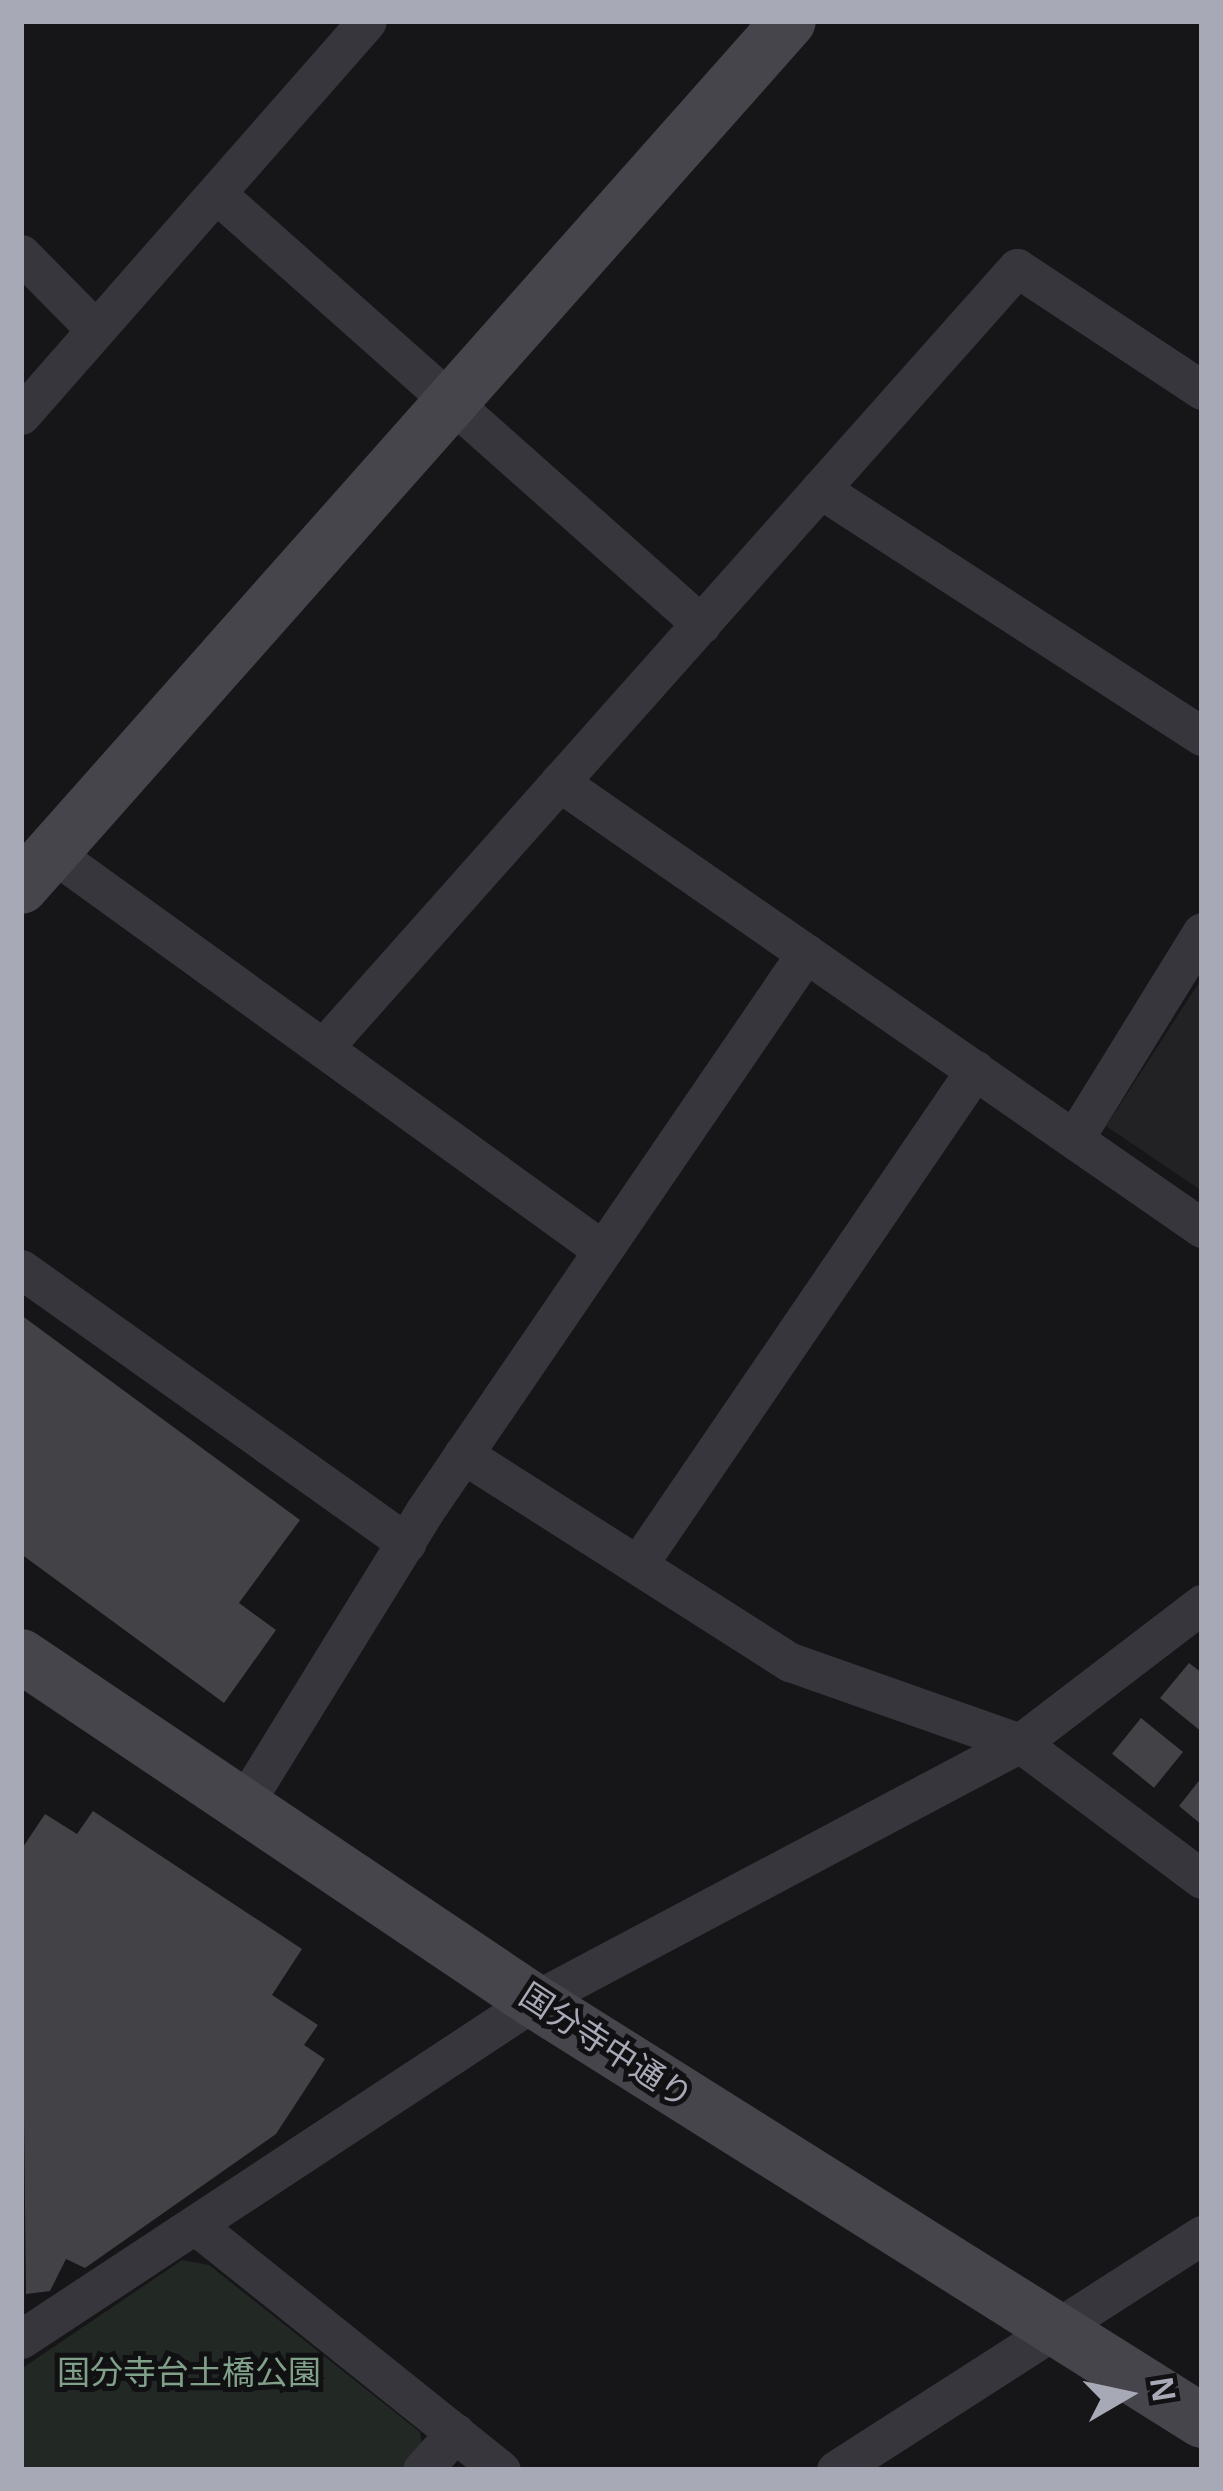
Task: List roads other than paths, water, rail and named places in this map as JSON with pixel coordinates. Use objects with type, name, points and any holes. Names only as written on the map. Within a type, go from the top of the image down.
[{"type":"street","points":[[21,415],[219,196],[367,21]]},
{"type":"street","points":[[602,1249],[323,1048],[36,869],[448,399],[789,21]]},
{"type":"street","points":[[219,196],[701,624]]},
{"type":"street","points":[[21,254],[95,329]]},
{"type":"street","points":[[323,1048],[1016,268],[1202,390]]},
{"type":"street","points":[[820,489],[1202,736]]},
{"type":"street","points":[[560,782],[1202,1228]]},
{"type":"street","points":[[1074,1139],[1202,932]]},
{"type":"street","points":[[244,1802],[463,1454],[806,952]]},
{"type":"street","points":[[639,1563],[975,1070]]},
{"type":"street","points":[[21,1269],[406,1543]]},
{"type":"street","points":[[463,1454],[790,1662],[1020,1743],[1202,1879]]},
{"type":"street","points":[[21,2339],[534,2001],[1020,1743],[1197,1616]]},
{"type":"street","name":"国分寺中通り","points":[[21,1656],[534,2001],[1202,2421]]},
{"type":"street","points":[[195,2225],[501,2470]]},
{"type":"street","points":[[836,2470],[1057,2334],[1202,2235]]},
{"type":"street","points":[[422,2470],[455,2433]]},
{"type":"park label","name":"国分寺台土橋公園","points":[[189,2373]]}]
